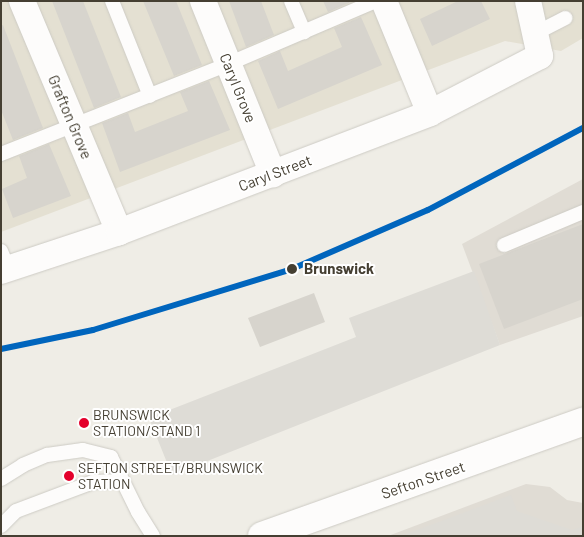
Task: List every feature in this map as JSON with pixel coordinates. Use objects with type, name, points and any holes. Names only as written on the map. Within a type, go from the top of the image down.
[{"type":"street","name":"Grafton Grove","points":[[22,1],[73,127],[119,232]]},
{"type":"street","name":"Caryl Grove","points":[[203,1],[273,174]]},
{"type":"street","points":[[384,1],[430,113]]},
{"type":"street","points":[[528,1],[538,45]]},
{"type":"street","name":"Caryl Street","points":[[4,263],[119,232],[430,113],[538,45]]},
{"type":"street","name":"Sefton Street","points":[[262,536],[583,422]]},
{"type":"lane","points":[[112,1],[150,96]]},
{"type":"lane","points":[[291,1],[304,32]]},
{"type":"lane","points":[[1,154],[150,96],[376,1]]},
{"type":"lane","points":[[538,45],[565,18]]},
{"type":"lane","points":[[504,245],[583,212]]},
{"type":"lane","points":[[1,479],[23,465],[47,455],[83,450],[111,457],[153,536]]},
{"type":"lane","points":[[1,526],[16,512],[94,482],[124,482]]},
{"type":"shaded area","points":[[1,1],[583,1],[583,38],[561,51],[505,41],[1,232]]},
{"type":"shaded area","points":[[583,179],[583,316],[500,345],[462,244]]},
{"type":"shaded area","points":[[474,271],[500,345],[172,475],[149,418],[356,337],[349,318]]},
{"type":"shaded area","points":[[526,484],[550,487],[567,500],[583,503],[583,536],[388,536]]},
{"type":"shaded area","points":[[511,495],[517,511],[572,530],[583,526],[583,536],[401,536]]},
{"type":"building","points":[[52,1],[83,1],[121,97],[94,108]]},
{"type":"building","points":[[143,1],[176,1],[202,65],[174,76]]},
{"type":"building","points":[[229,1],[261,1],[274,35],[246,47]]},
{"type":"building","points":[[323,1],[353,1],[328,12]]},
{"type":"building","points":[[458,1],[481,1],[490,19],[432,46],[420,19]]},
{"type":"building","points":[[361,17],[382,65],[278,109],[258,61],[280,51],[288,71],[342,47],[334,28]]},
{"type":"building","points":[[3,25],[43,128],[13,140],[1,110],[1,26]]},
{"type":"building","points":[[209,81],[230,130],[120,172],[102,123],[128,113],[135,132],[188,111],[180,92]]},
{"type":"building","points":[[49,144],[71,196],[13,218],[2,189],[27,178],[19,156]]},
{"type":"building","points":[[583,224],[583,299],[504,329],[479,264]]},
{"type":"building","points":[[314,293],[325,322],[260,347],[248,318]]},
{"type":"transit line","points":[[1,349],[93,330],[292,269],[428,210],[583,128]]},
{"type":"place","name":"Brunswick","points":[[292,269]]},
{"type":"place","name":"BRUNSWICK STATION/STAND 1","points":[[84,423]]},
{"type":"place","name":"SEFTON STREET/BRUNSWICK STATION","points":[[69,476]]}]
